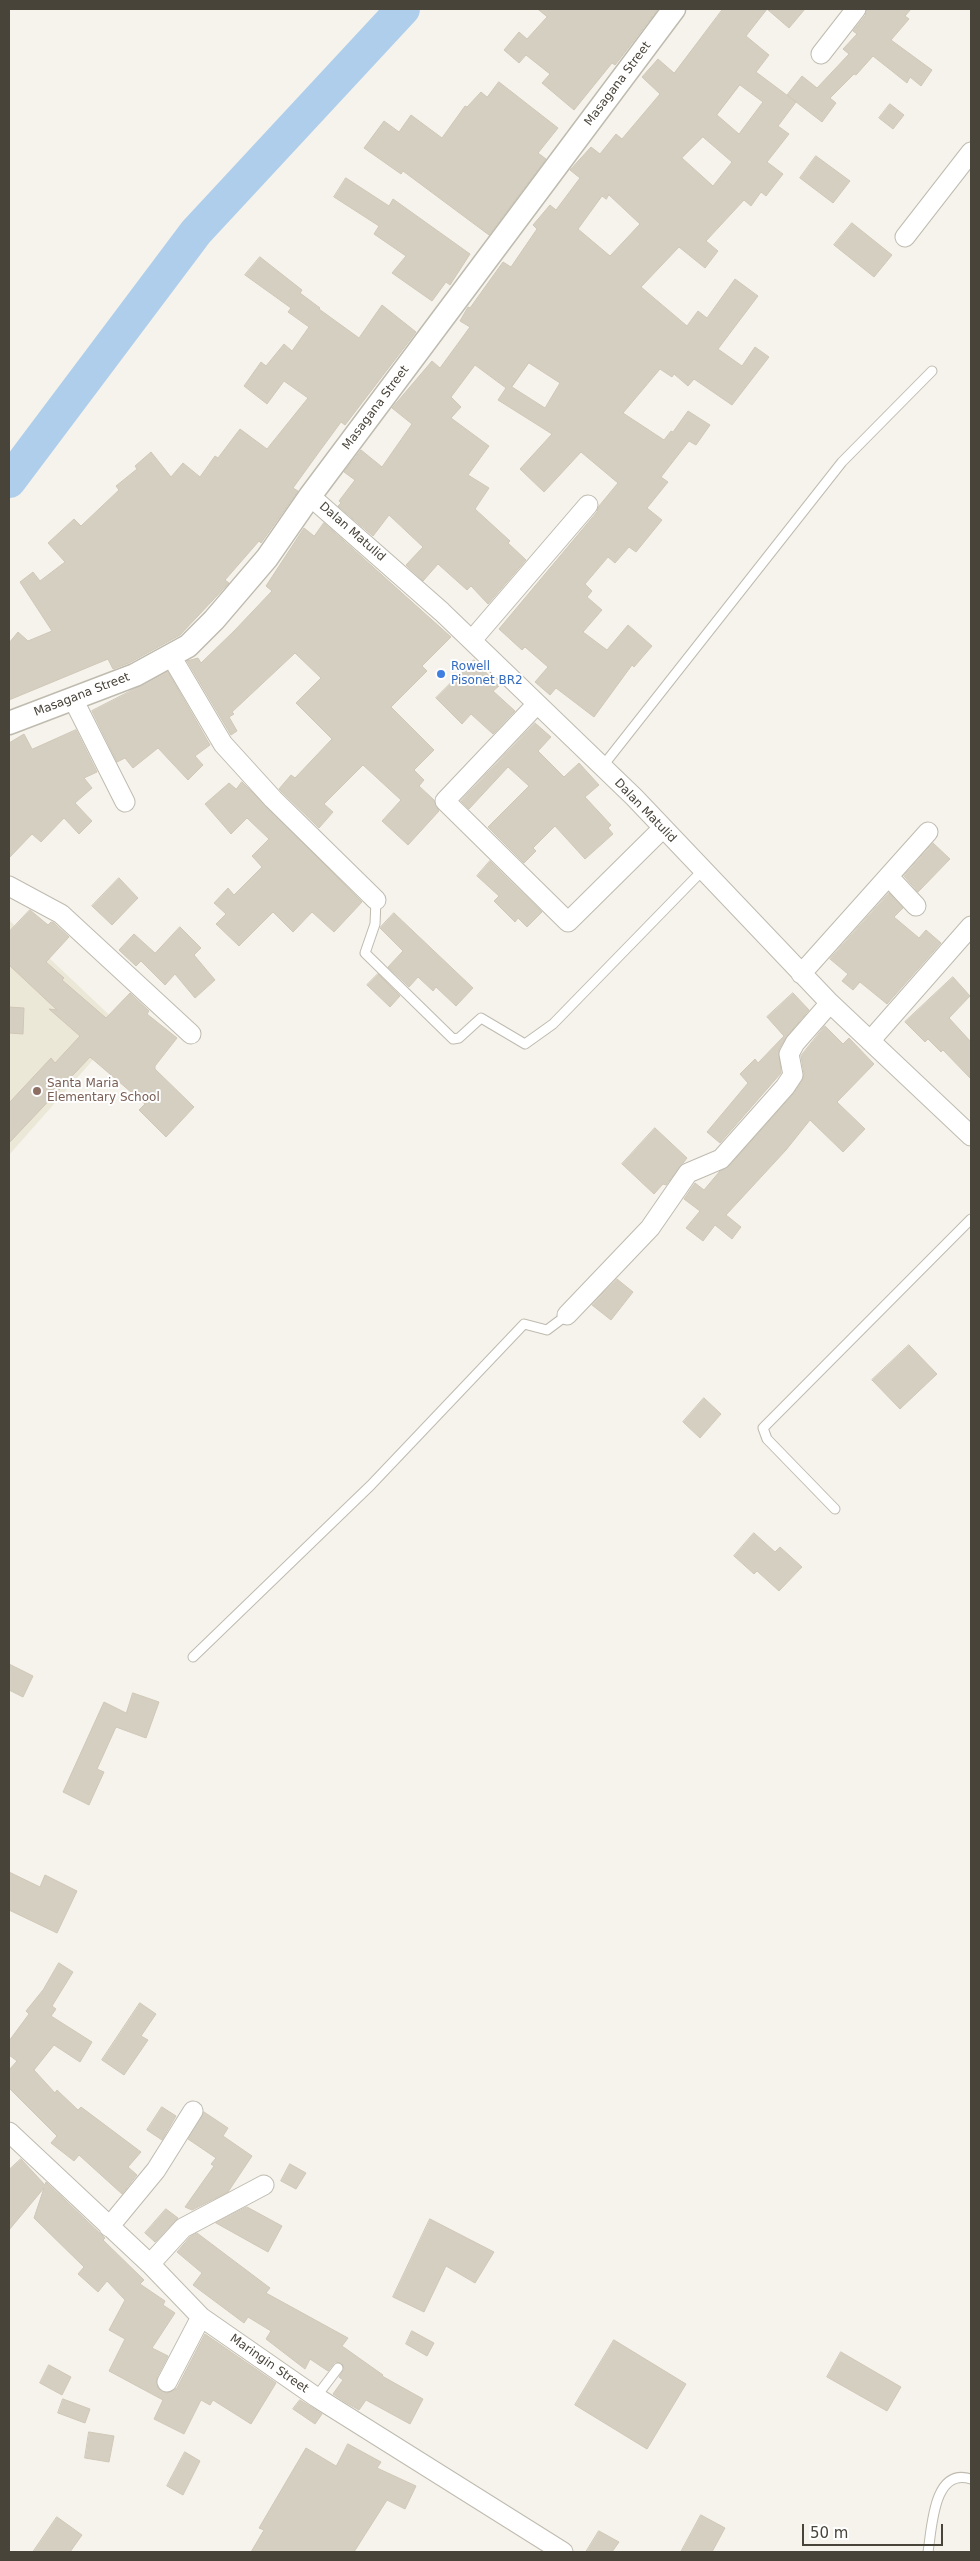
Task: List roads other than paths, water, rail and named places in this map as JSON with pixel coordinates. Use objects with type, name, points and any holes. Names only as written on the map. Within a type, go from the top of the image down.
[{"type":"street","name":"Masagana Street","points":[[9,723],[136,675],[188,646],[214,620],[267,558],[310,496],[674,9]]},
{"type":"street","points":[[821,54],[856,9]]},
{"type":"street","points":[[905,237],[971,152]]},
{"type":"street","name":"Dalan Matulid","points":[[310,496],[472,640],[663,828],[830,1003],[971,1136]]},
{"type":"street","points":[[472,640],[588,505]]},
{"type":"street","points":[[171,656],[176,668],[223,744],[273,800],[376,900]]},
{"type":"street","points":[[74,699],[125,802]]},
{"type":"street","points":[[537,704],[445,800],[568,922],[663,828]]},
{"type":"street","points":[[801,974],[928,832]]},
{"type":"street","points":[[889,876],[916,906]]},
{"type":"street","points":[[9,886],[61,914],[191,1034]]},
{"type":"street","points":[[870,1041],[971,926]]},
{"type":"street","points":[[567,1315],[650,1228],[688,1173],[721,1159],[785,1087],[792,1075],[790,1054],[795,1043],[830,1003]]},
{"type":"street","points":[[109,2227],[156,2170],[194,2111]]},
{"type":"street","name":"Maringin Street","points":[[9,2132],[150,2264],[201,2317],[316,2397],[563,2552]]},
{"type":"street","points":[[150,2264],[183,2228],[264,2185]]},
{"type":"street","points":[[167,2382],[201,2317]]},
{"type":"lane","points":[[602,767],[842,462],[932,371]]},
{"type":"lane","points":[[376,900],[375,924],[364,952],[453,1039],[460,1038],[481,1018],[525,1044],[553,1024],[703,870]]},
{"type":"lane","points":[[835,1508],[767,1439],[763,1428],[971,1219]]},
{"type":"lane","points":[[193,1657],[371,1485],[524,1324],[547,1330],[567,1315]]},
{"type":"lane","points":[[316,2397],[338,2368]]},
{"type":"lane","points":[[928,2552],[937,2496],[947,2483],[963,2476],[971,2479]]},
{"type":"waterway","points":[[9,481],[196,232],[403,9]]},
{"type":"place","name":"Rowell Pisonet BR2","points":[[441,674]]},
{"type":"place","name":"Santa Maria Elementary School","points":[[37,1091]]}]
